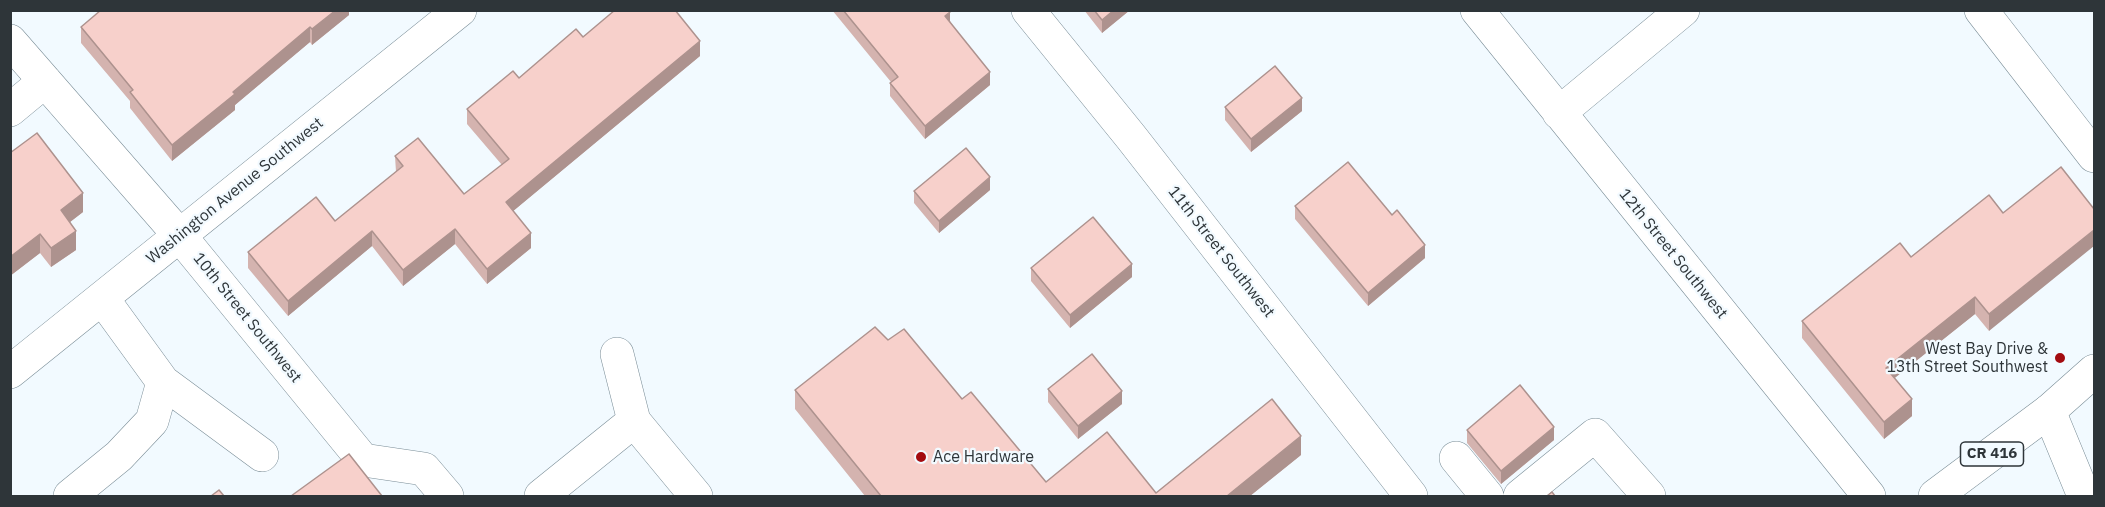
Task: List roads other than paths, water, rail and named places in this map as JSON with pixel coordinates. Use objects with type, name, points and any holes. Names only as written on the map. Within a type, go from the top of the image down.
[{"type":"street","name":"Washington Avenue Southwest","points":[[10,372],[460,10]]},
{"type":"street","name":"11th Street Southwest","points":[[1028,10],[1139,147],[1411,496]]},
{"type":"street","name":"12th Street Southwest","points":[[1477,10],[1869,496]]},
{"type":"street","points":[[1559,113],[1683,10]]},
{"type":"street","points":[[1981,10],[2094,156]]},
{"type":"street","name":"10th Street Southwest","points":[[10,41],[180,236],[363,460],[424,469],[447,496]]},
{"type":"street","points":[[10,110],[45,81]]},
{"type":"street","points":[[102,298],[163,382],[262,454]]},
{"type":"street","points":[[617,354],[634,421],[690,494]]},
{"type":"street","name":"CR 416","points":[[1935,496],[2049,411],[2094,371]]},
{"type":"street","points":[[70,496],[119,456],[152,420],[163,382]]},
{"type":"street","points":[[2049,411],[2084,496]]},
{"type":"street","points":[[541,496],[634,421]]},
{"type":"street","points":[[1520,496],[1595,435],[1649,496]]},
{"type":"street","points":[[1456,458],[1487,496]]},
{"type":"place","name":"West Bay Drive & 13th Street Southwest","points":[[2060,358]]},
{"type":"place","name":"Ace Hardware","points":[[921,457]]}]
